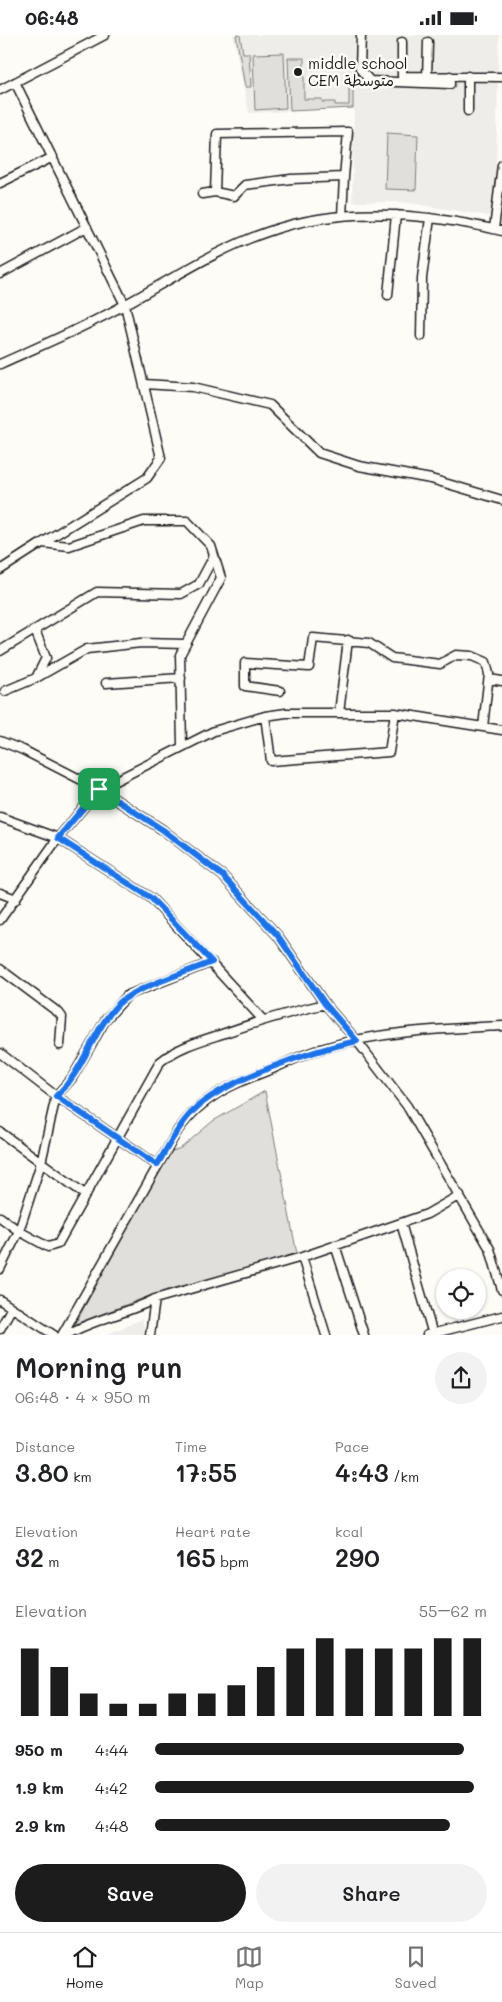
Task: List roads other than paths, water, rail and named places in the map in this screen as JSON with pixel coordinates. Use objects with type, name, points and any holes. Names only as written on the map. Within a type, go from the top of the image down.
[{"type":"street","points":[[0,90],[105,35]]},
{"type":"street","points":[[361,35],[360,69],[367,79],[381,83],[427,80]]},
{"type":"street","points":[[402,41],[402,76],[450,83],[450,76],[502,77]]},
{"type":"street","points":[[427,80],[428,43]]},
{"type":"street","points":[[468,76],[468,111]]},
{"type":"street","points":[[0,570],[147,478],[161,458],[125,305],[15,82]]},
{"type":"street","points":[[215,192],[218,134],[348,132],[342,216]]},
{"type":"street","points":[[0,183],[53,157]]},
{"type":"street","points":[[0,365],[125,305],[186,269],[267,231],[358,214],[430,217],[498,230],[502,165]]},
{"type":"street","points":[[202,195],[215,192],[234,196],[245,185],[291,179],[344,177]]},
{"type":"street","points":[[388,295],[396,215]]},
{"type":"street","points":[[420,336],[422,278],[430,217]]},
{"type":"street","points":[[0,273],[87,227]]},
{"type":"street","points":[[144,384],[192,387],[270,405],[319,453],[359,466],[431,479],[502,500]]},
{"type":"street","points":[[42,543],[69,546],[144,521],[187,521],[211,546],[221,578],[180,655],[182,745]]},
{"type":"street","points":[[0,651],[97,592],[181,594],[199,584],[214,556]]},
{"type":"street","points":[[35,630],[46,658],[36,678]]},
{"type":"street","points":[[280,691],[245,686],[245,663],[309,667],[313,638],[369,643],[392,658],[440,663],[456,655],[472,656],[486,662],[489,679],[483,727]]},
{"type":"street","points":[[340,713],[348,641]]},
{"type":"street","points":[[5,691],[36,678],[87,649],[141,643],[186,644]]},
{"type":"street","points":[[106,683],[180,678]]},
{"type":"street","points":[[489,679],[502,681]]},
{"type":"street","points":[[0,920],[58,838],[99,789],[182,745],[214,731],[265,716],[286,713],[395,713],[502,731]]},
{"type":"street","points":[[265,716],[271,761],[389,752],[395,713]]},
{"type":"street","points":[[0,741],[23,750],[99,789],[163,830],[223,876],[278,936],[325,1004],[357,1041],[407,1106],[490,1249],[502,1290]]},
{"type":"street","points":[[0,817],[58,838],[151,898],[212,962],[263,1020]]},
{"type":"street","points":[[0,893],[16,899]]},
{"type":"street","points":[[0,1269],[19,1231],[41,1163],[56,1096],[72,1078],[106,1019],[128,995],[212,962]]},
{"type":"street","points":[[0,969],[60,1013],[62,1017],[60,1045]]},
{"type":"street","points":[[0,1217],[19,1231],[48,1247],[54,1247],[58,1244],[160,1062],[172,1051],[263,1020],[325,1004]]},
{"type":"street","points":[[62,1335],[157,1165],[193,1111],[212,1095],[242,1080],[321,1049],[357,1041],[430,1030],[502,1026]]},
{"type":"street","points":[[0,1053],[56,1096],[118,1136],[157,1165]]},
{"type":"street","points":[[0,1133],[86,1195]]},
{"type":"street","points":[[66,1335],[86,1323],[136,1309],[155,1299],[302,1257],[427,1214],[460,1195]]},
{"type":"street","points":[[401,1223],[431,1334],[502,1317]]},
{"type":"street","points":[[335,1245],[364,1335]]},
{"type":"street","points":[[302,1257],[326,1335]]},
{"type":"street","points":[[150,1335],[155,1299]]},
{"type":"street","points":[[0,1301],[54,1335]]},
{"type":"street","points":[[0,1329],[11,1309]]},
{"type":"place","name":"middle school CEM متوسطة","points":[[298,72]]}]
